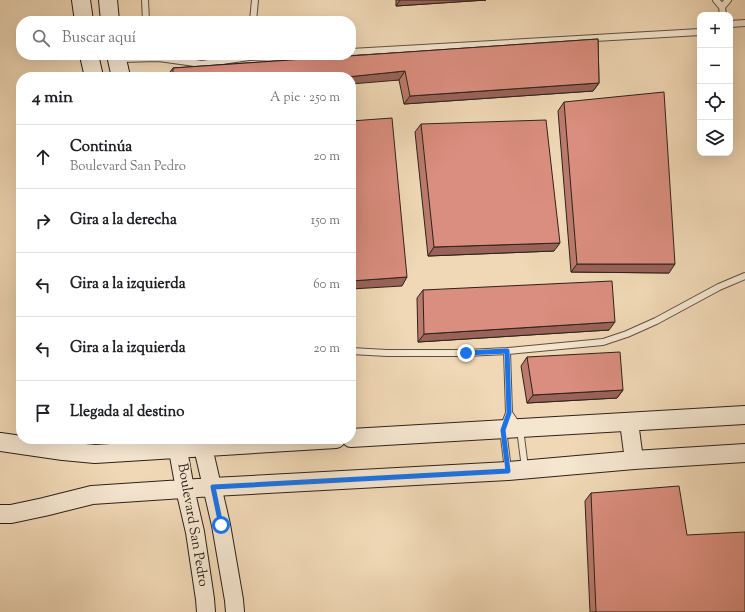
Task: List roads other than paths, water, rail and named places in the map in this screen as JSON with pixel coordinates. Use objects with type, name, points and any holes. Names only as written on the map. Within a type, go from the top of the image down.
[{"type":"street","points":[[81,0],[83,16]]},
{"type":"street","points":[[108,0],[110,16]]},
{"type":"street","points":[[90,60],[93,72]]},
{"type":"street","points":[[118,60],[120,72]]},
{"type":"street","points":[[356,438],[511,424],[629,422],[745,415]]},
{"type":"street","points":[[629,422],[634,460]]},
{"type":"street","points":[[0,442],[64,452],[95,454],[177,444]]},
{"type":"street","name":"Boulevard San Pedro","points":[[177,444],[195,532],[206,612]]},
{"type":"street","name":"Boulevard San Pedro","points":[[202,444],[221,525],[233,593],[234,612]]},
{"type":"street","points":[[0,514],[11,514],[92,495],[508,471],[634,460],[745,453]]},
{"type":"lane","points":[[145,0],[146,16]]},
{"type":"lane","points":[[253,16],[255,0]]},
{"type":"lane","points":[[716,0],[722,8],[723,12]]},
{"type":"lane","points":[[722,8],[728,0]]},
{"type":"lane","points":[[733,24],[745,24]]},
{"type":"lane","points":[[356,52],[697,32]]},
{"type":"lane","points":[[180,60],[202,64],[226,60]]},
{"type":"lane","points":[[356,351],[416,354],[466,353],[507,351],[603,342],[627,334],[656,321],[719,287],[745,276]]},
{"type":"lane","points":[[507,351],[511,424],[508,471]]},
{"type":"lane","points":[[511,424],[526,469]]}]
